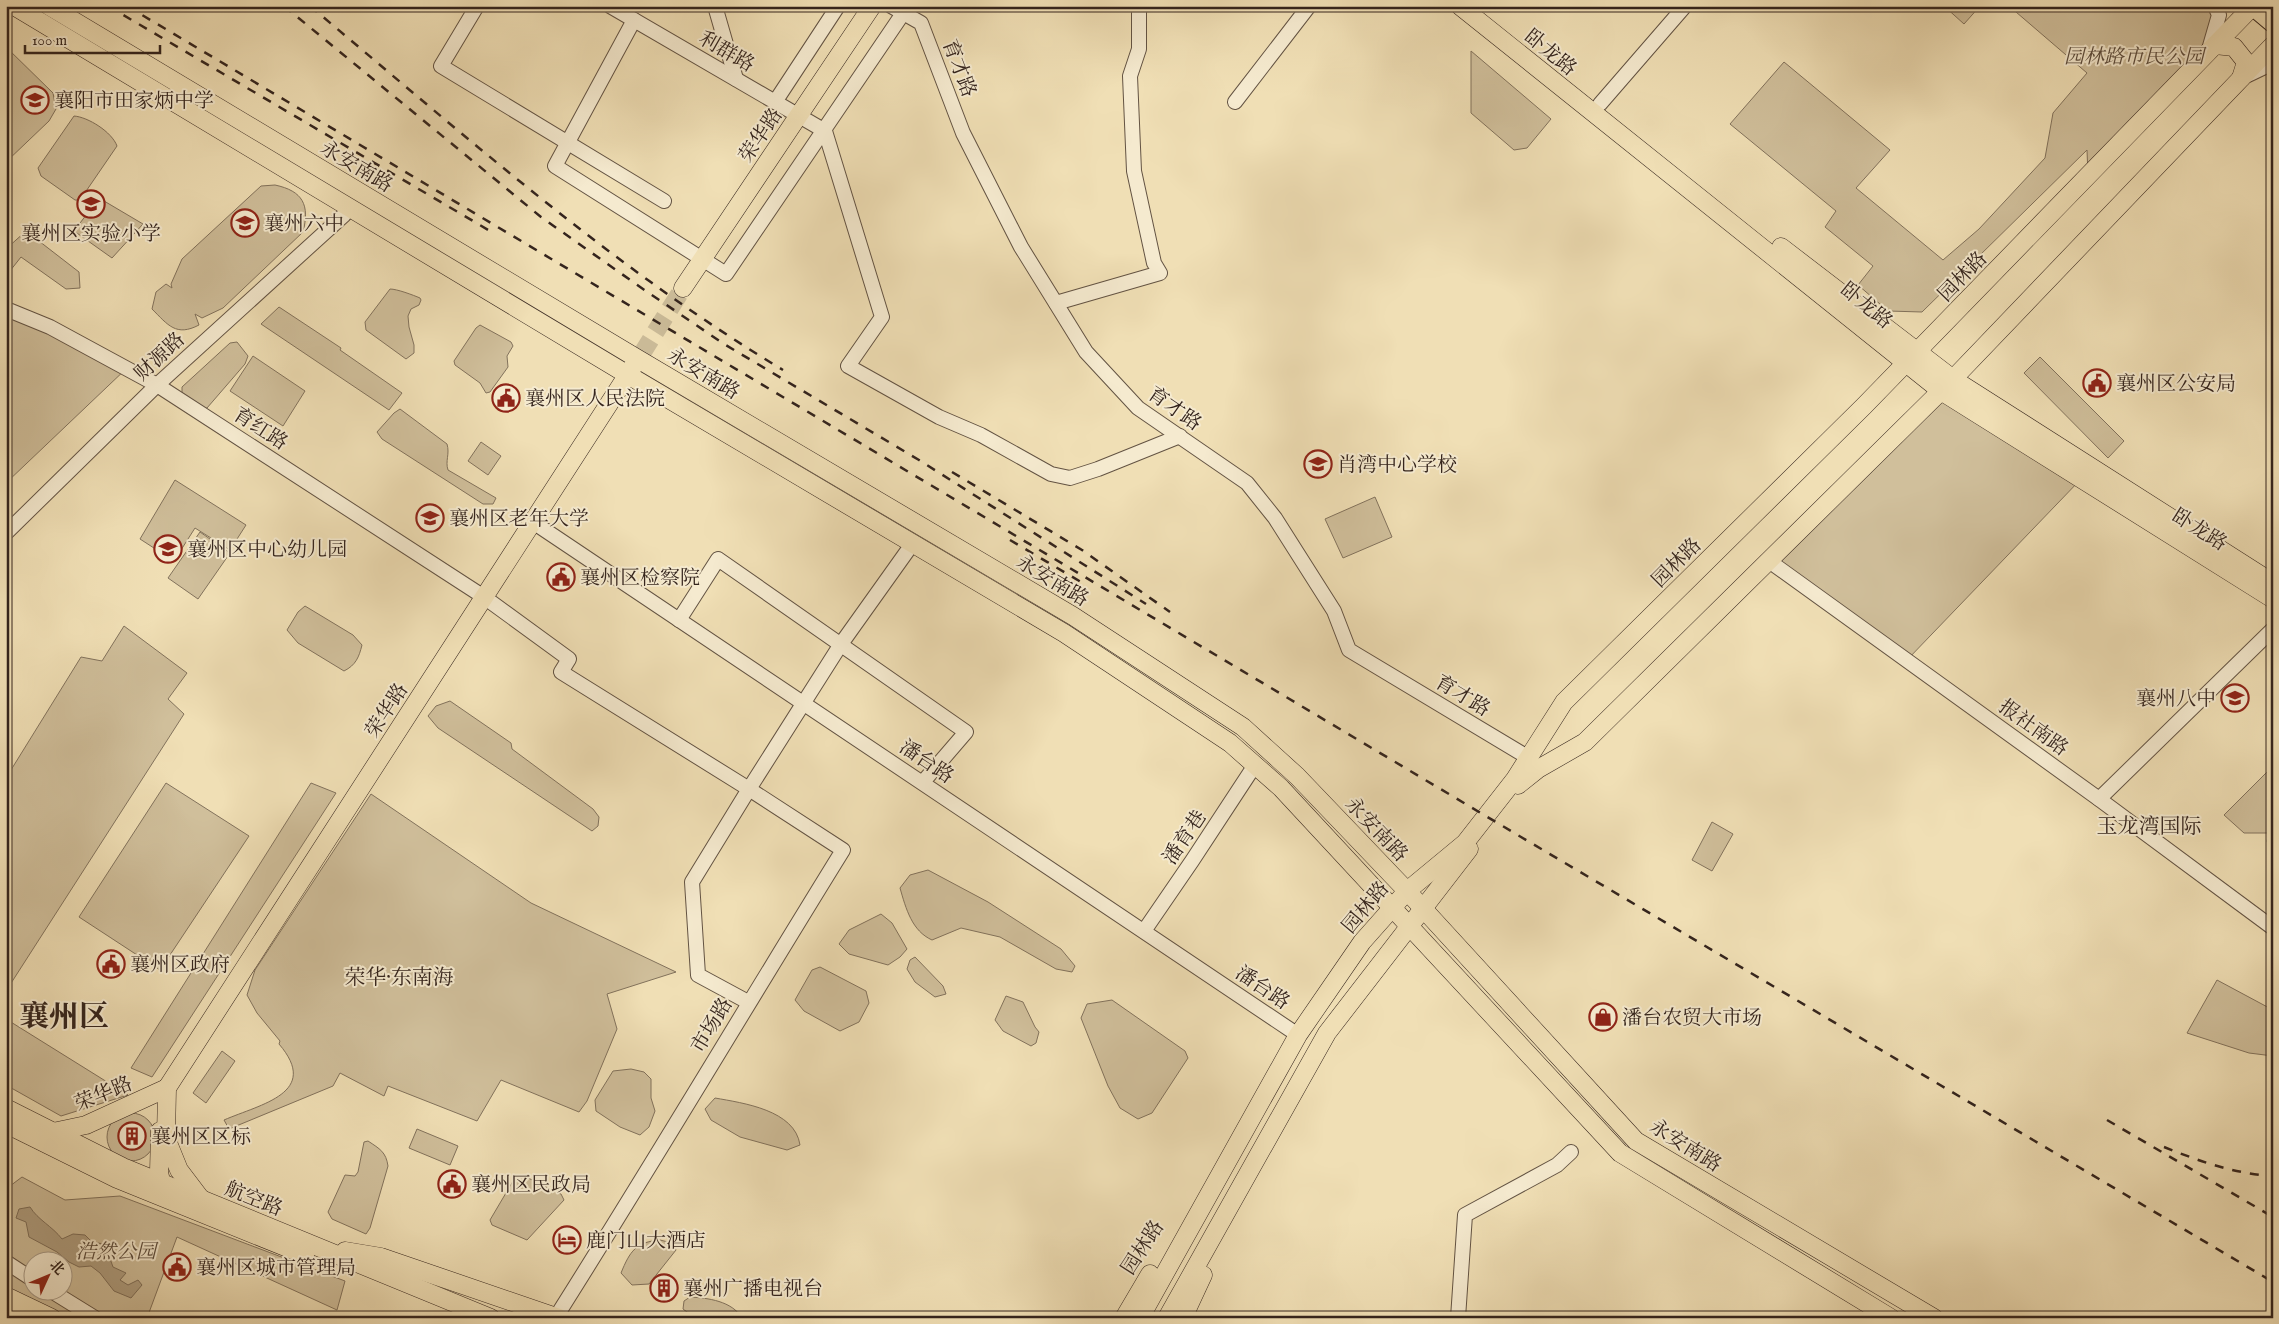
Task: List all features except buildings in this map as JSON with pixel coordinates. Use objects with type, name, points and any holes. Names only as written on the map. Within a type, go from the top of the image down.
[{"type":"highway","points":[[2254,6],[2273,22]]},
{"type":"main road","name":"永安南路","points":[[14,6],[1064,633],[1230,743],[1281,788],[1393,906],[1620,1153],[1891,1318]]},
{"type":"main road","name":"永安南路","points":[[49,6],[1073,616],[1243,727],[1296,776],[1407,891],[1422,910],[1636,1141],[1934,1318]]},
{"type":"main road","name":"荣华路","points":[[683,288],[872,6]]},
{"type":"main road","name":"卧龙路","points":[[1460,6],[1912,358],[1954,379],[2273,583]]},
{"type":"main road","name":"卧龙路","points":[[1480,6],[1752,225],[1912,358],[1941,391],[2273,599]]},
{"type":"main road","name":"园林路","points":[[1140,1318],[1298,1035],[1362,942],[1407,891],[1465,843],[1530,758],[1564,702],[1912,358],[2254,6]]},
{"type":"main road","points":[[1173,1315],[1223,1219],[1327,1033],[1520,782],[1538,769],[1586,742],[1954,379],[2273,45]]},
{"type":"main road","points":[[2212,49],[2234,47],[2246,62],[2241,78]]},
{"type":"main road","name":"荣华路","points":[[53,1132],[86,1125],[167,1088],[639,357]]},
{"type":"main road","points":[[166,1199],[160,1182],[167,1088]]},
{"type":"main road","name":"航空路","points":[[6,1108],[136,1172],[414,1287],[493,1312],[526,1318]]},
{"type":"main road","name":"航空路","points":[[6,1124],[117,1179],[460,1318]]},
{"type":"main road","points":[[117,1179],[136,1172],[162,1146]]},
{"type":"main road","points":[[162,1146],[201,1199]]},
{"type":"main road","name":"园林路","points":[[1124,1318],[1173,1236],[1203,1204]]},
{"type":"main road","points":[[315,1246],[381,1257],[558,1317]]},
{"type":"main road","points":[[6,1296],[52,1318]]},
{"type":"main road","points":[[6,1310],[24,1318]]},
{"type":"street","points":[[477,6],[441,66],[664,201]]},
{"type":"street","name":"利群路","points":[[610,6],[825,131]]},
{"type":"street","points":[[715,6],[736,79]]},
{"type":"street","points":[[775,102],[838,6]]},
{"type":"street","points":[[1056,303],[1160,273],[1154,263],[1134,171],[1130,76],[1139,49],[1139,6]]},
{"type":"street","points":[[1235,102],[1309,6]]},
{"type":"street","points":[[1600,104],[1685,6]]},
{"type":"street","points":[[2212,49],[2219,15],[2215,6]]},
{"type":"street","points":[[634,20],[555,166],[726,274],[825,131],[901,9]]},
{"type":"street","name":"育才路","points":[[901,9],[921,23],[963,133],[1021,247],[1086,352],[1138,408],[1247,483],[1276,518],[1334,611],[1349,650],[1530,758]]},
{"type":"street","points":[[2241,78],[2273,63]]},
{"type":"street","points":[[825,131],[882,317],[848,366],[939,417],[981,434],[1051,474],[1070,478],[1098,469],[1180,436]]},
{"type":"street","name":"财源路","points":[[6,533],[157,385],[344,215]]},
{"type":"street","name":"育红路","points":[[6,309],[50,327],[157,385],[484,597],[569,659],[561,672],[749,789]]},
{"type":"street","name":"潘台路","points":[[533,522],[1298,1035]]},
{"type":"street","points":[[748,1002],[698,975],[692,882],[841,644],[913,543]]},
{"type":"street","points":[[679,620],[718,559],[966,732],[923,782]]},
{"type":"street","name":"报社南路","points":[[1769,561],[2099,798],[2273,928]]},
{"type":"street","points":[[2099,798],[2273,629]]},
{"type":"street","name":"潘育巷","points":[[1144,931],[1256,765]]},
{"type":"street","name":"市场路","points":[[558,1317],[748,1002],[843,850],[749,789]]},
{"type":"street","points":[[1458,1318],[1465,1215],[1557,1165],[1571,1152]]},
{"type":"street","points":[[6,1262],[22,1272]]},
{"type":"street","points":[[69,1302],[95,1318]]},
{"type":"green space","points":[[1944,6],[1980,6],[1964,24]]},
{"type":"green space","name":"园林路市民公园","points":[[2009,6],[2215,6],[2208,53],[2088,176],[2087,150],[1922,312],[1888,311],[1858,285],[1873,266],[1825,227],[1836,211],[1730,124],[1784,62],[1890,150],[1856,188],[1943,260],[1979,229],[2045,158],[2053,113],[2087,73]]},
{"type":"green space","points":[[6,47],[53,93],[56,109],[49,121],[6,162]]},
{"type":"green space","points":[[1471,51],[1551,119],[1527,148],[1514,150],[1471,113]]},
{"type":"green space","points":[[74,116],[86,119],[99,126],[117,146],[80,200],[75,200],[41,176],[38,168]]},
{"type":"green space","points":[[275,185],[292,191],[302,201],[306,214],[303,232],[223,308],[202,318],[195,314],[199,325],[184,330],[173,328],[152,309],[156,292],[166,284],[172,288],[171,284],[182,259],[261,186]]},
{"type":"green space","points":[[99,198],[143,224],[112,258],[74,231]]},
{"type":"green space","points":[[26,231],[79,272],[80,288],[66,289],[21,257],[6,276],[6,249]]},
{"type":"green space","points":[[390,289],[409,294],[421,300],[419,305],[411,309],[408,316],[414,353],[406,359],[366,330],[365,322]]},
{"type":"green space","points":[[279,307],[341,348],[340,350],[402,393],[389,410],[261,324]]},
{"type":"green space","points":[[6,309],[128,367],[6,483]]},
{"type":"green space","points":[[480,325],[511,342],[513,346],[507,356],[508,367],[490,392],[486,393],[480,383],[455,365],[454,361]]},
{"type":"green space","points":[[237,342],[248,356],[245,364],[207,408],[204,409],[182,394],[182,387],[230,343]]},
{"type":"green space","points":[[253,356],[305,391],[283,426],[230,391]]},
{"type":"green space","points":[[2040,357],[2124,441],[2108,458],[2024,373]]},
{"type":"green space","points":[[1941,391],[2081,479],[1907,660],[1769,561]]},
{"type":"green space","points":[[400,409],[447,444],[448,470],[496,498],[493,504],[483,504],[382,439],[377,432]]},
{"type":"green space","points":[[481,442],[501,456],[488,475],[468,461]]},
{"type":"green space","points":[[175,480],[246,525],[230,550],[195,528],[174,561],[140,539]]},
{"type":"green space","points":[[1375,497],[1392,537],[1343,558],[1325,519]]},
{"type":"green space","points":[[200,532],[230,553],[198,599],[168,578]]},
{"type":"green space","points":[[305,606],[353,635],[362,645],[356,660],[348,669],[344,671],[298,643],[287,630],[298,612]]},
{"type":"green space","points":[[124,626],[187,673],[168,699],[184,714],[6,991],[6,778],[81,657],[102,661]]},
{"type":"green space","points":[[450,701],[511,743],[512,749],[593,809],[599,817],[598,826],[592,831],[438,728],[428,716],[436,706]]},
{"type":"green space","points":[[2273,766],[2273,860],[2267,841],[2269,833],[2244,833],[2224,815]]},
{"type":"green space","points":[[166,783],[249,836],[160,970],[79,917]]},
{"type":"green space","points":[[311,783],[336,793],[152,1077],[131,1068]]},
{"type":"green space","points":[[371,794],[531,903],[676,972],[607,994],[617,1029],[587,1101],[579,1112],[501,1080],[477,1121],[388,1086],[384,1096],[340,1073],[333,1086],[229,1129],[224,1120],[269,1102],[290,1085],[293,1074],[290,1061],[279,1044],[280,1041],[257,1013],[247,995],[255,970]]},
{"type":"green space","points":[[1712,822],[1733,834],[1712,871],[1692,860]]},
{"type":"green space","points":[[928,870],[988,902],[1061,949],[1075,966],[1072,972],[1056,969],[1000,937],[961,928],[932,940],[925,936],[919,931],[911,918],[900,888],[910,875]]},
{"type":"green space","points":[[881,914],[892,923],[907,949],[900,957],[888,965],[849,954],[839,944],[849,930]]},
{"type":"green space","points":[[915,957],[943,986],[946,994],[935,997],[915,982],[907,969],[910,960]]},
{"type":"green space","points":[[820,967],[866,991],[869,1003],[859,1022],[840,1031],[804,1011],[795,1000],[812,970]]},
{"type":"green space","points":[[2217,980],[2273,1010],[2273,1056],[2249,1053],[2187,1033]]},
{"type":"green space","points":[[1006,996],[1023,1002],[1039,1032],[1036,1043],[1031,1046],[1003,1031],[995,1020]]},
{"type":"green space","points":[[1112,1000],[1185,1051],[1188,1058],[1152,1113],[1138,1119],[1120,1108],[1108,1086],[1081,1018],[1087,1004]]},
{"type":"green space","points":[[6,1019],[128,1095],[61,1116],[6,1085]]},
{"type":"green space","points":[[222,1051],[235,1061],[206,1103],[193,1093]]},
{"type":"green space","points":[[631,1069],[644,1072],[651,1079],[651,1098],[655,1111],[649,1127],[640,1135],[620,1127],[596,1111],[595,1100],[613,1071]]},
{"type":"green space","points":[[715,1098],[753,1106],[778,1116],[789,1124],[796,1133],[800,1145],[787,1150],[740,1137],[711,1120],[705,1109]]},
{"type":"green space","points":[[126,1113],[136,1113],[148,1120],[155,1132],[155,1142],[148,1154],[136,1161],[126,1161],[118,1157],[111,1150],[107,1142],[107,1132],[111,1124],[118,1117]]},
{"type":"green space","points":[[417,1129],[458,1146],[450,1165],[409,1148]]},
{"type":"green space","points":[[368,1141],[382,1151],[388,1166],[370,1228],[366,1234],[332,1219],[328,1212],[345,1175],[355,1176],[358,1172],[364,1142]]},
{"type":"green space","points":[[522,1175],[561,1194],[564,1200],[527,1240],[492,1225],[490,1220],[516,1176]]},
{"type":"green space","name":"浩然公园","points":[[22,1177],[65,1200],[120,1196],[345,1281],[337,1310],[177,1237],[147,1318],[6,1318],[6,1189]]},
{"type":"green space","points":[[660,1240],[672,1243],[676,1250],[649,1284],[632,1285],[621,1273],[631,1253],[645,1243]]},
{"type":"green space","points":[[690,1297],[704,1298],[726,1304],[738,1312],[742,1318],[695,1318],[683,1309],[684,1301]]},
{"type":"shaded area","points":[[30,1207],[62,1239],[73,1234],[85,1235],[92,1242],[110,1245],[108,1253],[113,1267],[126,1273],[120,1280],[128,1285],[138,1280],[142,1285],[131,1298],[114,1291],[100,1273],[91,1266],[79,1267],[72,1264],[72,1252],[57,1252],[29,1237],[26,1222],[16,1218],[19,1209]]},
{"type":"tunnel","points":[[641,355],[683,288]]},
{"type":"railway","points":[[108,6],[490,231]]},
{"type":"railway","points":[[127,6],[1521,837],[2273,1282]]},
{"type":"railway","points":[[284,6],[541,217],[643,289],[724,344],[919,460],[1146,604]]},
{"type":"railway","points":[[310,6],[482,150],[599,243],[658,288],[783,370]]},
{"type":"railway","points":[[952,472],[1082,550],[1170,612]]},
{"type":"railway","points":[[1010,540],[1081,582]]},
{"type":"railway","points":[[2107,1120],[2273,1217]]},
{"type":"railway","points":[[2164,1147],[2231,1170],[2273,1176]]},
{"type":"place","name":"襄阳市田家炳中学","points":[[35,100]]},
{"type":"place","name":"襄州区实验小学","points":[[91,204]]},
{"type":"place","name":"襄州六中","points":[[245,223]]},
{"type":"place","name":"襄州区公安局","points":[[2097,383]]},
{"type":"place","name":"襄州区人民法院","points":[[506,398]]},
{"type":"place","name":"肖湾中心学校","points":[[1318,464]]},
{"type":"place","name":"襄州区老年大学","points":[[430,518]]},
{"type":"place","name":"襄州区中心幼儿园","points":[[168,549]]},
{"type":"place","name":"襄州区检察院","points":[[561,577]]},
{"type":"place","name":"襄州八中","points":[[2235,698]]},
{"type":"place","name":"襄州区政府","points":[[111,964]]},
{"type":"place","name":"潘台农贸大市场","points":[[1603,1017]]},
{"type":"place","name":"襄州区区标","points":[[132,1136]]},
{"type":"place","name":"襄州区民政局","points":[[452,1184]]},
{"type":"place","name":"鹿门山大酒店","points":[[567,1240]]},
{"type":"place","name":"襄州区城市管理局","points":[[177,1267]]},
{"type":"place","name":"襄州广播电视台","points":[[664,1288]]},
{"type":"district","name":"玉龙湾国际","points":[[2149,826]]},
{"type":"district","name":"荣华·东南海","points":[[399,977]]},
{"type":"district","name":"襄州区","points":[[64,1016]]}]
